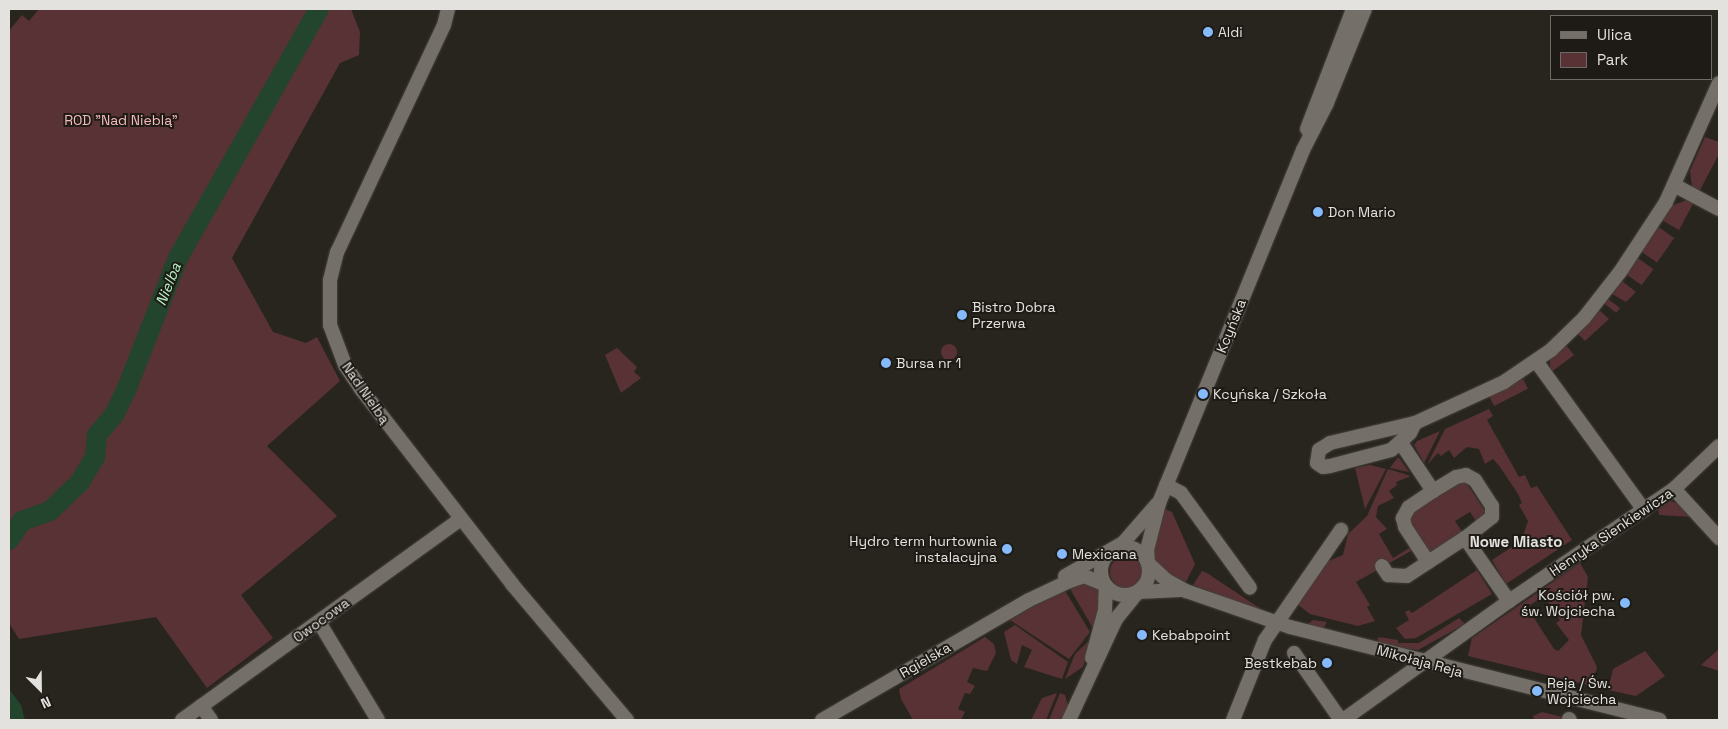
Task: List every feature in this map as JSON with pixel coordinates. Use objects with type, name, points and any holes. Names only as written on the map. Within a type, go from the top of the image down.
[{"type":"street","name":"Nad Nielbą","points":[[448,9],[444,25],[337,252],[330,280],[328,306],[332,335],[349,373],[461,519],[627,720]]},
{"type":"street","name":"Kcyńska","points":[[1303,150],[1316,99],[1353,9]]},
{"type":"street","name":"Kcyńska","points":[[1148,563],[1147,550],[1159,503],[1303,150],[1327,103],[1365,9]]},
{"type":"street","points":[[1415,423],[1401,442],[1391,450],[1330,466],[1320,465],[1316,459],[1319,450],[1330,443],[1415,423],[1492,389],[1536,361],[1567,335],[1606,290],[1646,235],[1674,185],[1719,83]]},
{"type":"street","points":[[1674,185],[1719,208]]},
{"type":"street","points":[[1536,361],[1644,510]]},
{"type":"street","points":[[1401,442],[1433,491]]},
{"type":"street","name":"Henryka Sienkiewicza","points":[[1342,720],[1509,601],[1674,489],[1719,446]]},
{"type":"street","points":[[1382,566],[1388,575],[1396,578],[1407,576],[1465,538],[1492,517],[1492,506],[1474,480],[1466,475],[1456,477],[1409,507],[1403,518],[1404,526],[1428,562]]},
{"type":"street","points":[[1166,486],[1181,494],[1250,588]]},
{"type":"street","points":[[1674,489],[1719,538]]},
{"type":"street","name":"Kcyńska","points":[[1111,552],[1131,535],[1159,503]]},
{"type":"street","name":"Owocowa","points":[[182,720],[461,519]]},
{"type":"street","points":[[1233,720],[1265,640],[1341,530]]},
{"type":"street","points":[[1465,538],[1509,601]]},
{"type":"street","points":[[1069,720],[1088,675],[1120,611],[1148,579],[1148,563],[1134,548],[1123,547],[1111,552],[1101,568],[1105,585],[1105,610],[1088,675]]},
{"type":"street","name":"Rgielska","points":[[822,720],[1111,552]]},
{"type":"street","name":"Mikołaja Reja","points":[[1148,563],[1166,580],[1186,590],[1278,623],[1423,662],[1659,720]]},
{"type":"street","name":"Rgielska","points":[[1029,600],[1076,578],[1091,577],[1105,585]]},
{"type":"street","points":[[1105,585],[1121,595],[1138,592]]},
{"type":"street","name":"Mikołaja Reja","points":[[1138,592],[1186,590]]},
{"type":"street","points":[[318,622],[378,720]]},
{"type":"street","points":[[1294,653],[1342,720]]},
{"type":"street","points":[[202,706],[211,720]]},
{"type":"green space","name":"ROD \"Nad Nieblą\"","points":[[39,9],[351,9],[360,32],[359,55],[340,63],[232,258],[273,332],[306,343],[317,337],[340,381],[267,446],[337,516],[241,595],[273,638],[207,688],[156,617],[19,639],[9,623],[9,31],[22,15],[29,21]]},
{"type":"green space","points":[[1705,137],[1719,142],[1719,154],[1700,190],[1692,187],[1690,171]]},
{"type":"green space","points":[[1687,200],[1694,202],[1679,230],[1660,219],[1668,207]]},
{"type":"green space","points":[[1657,226],[1674,238],[1657,263],[1640,251]]},
{"type":"green space","points":[[1638,258],[1653,269],[1642,285],[1626,274]]},
{"type":"green space","points":[[1622,281],[1636,292],[1626,302],[1612,294]]},
{"type":"green space","points":[[1608,299],[1620,308],[1616,313],[1604,304]]},
{"type":"green space","points":[[1599,310],[1609,319],[1585,341],[1577,333]]},
{"type":"green space","points":[[946,344],[952,344],[957,349],[955,358],[946,360],[941,355],[941,349]]},
{"type":"green space","points":[[1566,345],[1574,355],[1550,373],[1550,357]]},
{"type":"green space","points":[[617,348],[637,367],[634,372],[641,378],[621,393],[605,355]]},
{"type":"green space","points":[[1523,379],[1528,389],[1494,406],[1489,396]]},
{"type":"green space","points":[[1489,409],[1493,416],[1487,420],[1519,477],[1525,475],[1531,488],[1537,486],[1572,540],[1506,584],[1492,560],[1515,545],[1513,541],[1523,536],[1528,521],[1519,505],[1522,503],[1518,494],[1493,459],[1485,464],[1479,449],[1467,447],[1454,458],[1449,450],[1441,456],[1438,453],[1427,465],[1445,429]]},
{"type":"green space","points":[[1440,431],[1424,463],[1414,445],[1417,441]]},
{"type":"green space","points":[[1398,457],[1400,459],[1409,472],[1390,468]]},
{"type":"green space","points":[[1370,465],[1386,469],[1365,509],[1355,468]]},
{"type":"green space","points":[[1388,469],[1411,476],[1396,482],[1397,485],[1389,491],[1394,498],[1378,506],[1376,517],[1387,529],[1379,534],[1393,558],[1416,544],[1418,547],[1356,582],[1370,605],[1367,607],[1375,621],[1358,626],[1310,614],[1297,604],[1326,562],[1343,555],[1348,534],[1367,516]]},
{"type":"green space","points":[[1466,482],[1487,514],[1478,524],[1470,512],[1455,521],[1463,533],[1436,551],[1427,552],[1409,520],[1412,513],[1458,483]]},
{"type":"green space","points":[[1667,500],[1680,504],[1693,517],[1659,515],[1658,508]]},
{"type":"green space","points":[[1165,509],[1172,512],[1195,564],[1186,582],[1174,578],[1154,560],[1152,539]]},
{"type":"green space","points":[[1126,556],[1132,557],[1137,561],[1141,566],[1141,578],[1137,583],[1132,587],[1126,588],[1120,587],[1115,583],[1111,578],[1110,572],[1111,566],[1115,561],[1120,557]]},
{"type":"green space","points":[[1580,563],[1588,577],[1581,635],[1597,667],[1592,686],[1468,656],[1472,638]],"holes":[[[1544,596],[1560,620],[1556,623],[1569,640],[1558,651],[1554,649],[1527,607]]]},
{"type":"green space","points":[[1477,570],[1492,594],[1416,638],[1405,639],[1396,628],[1409,620],[1405,612],[1409,610],[1412,613]]},
{"type":"green space","points":[[1202,571],[1207,573],[1267,613],[1193,585]]},
{"type":"green space","points":[[1078,582],[1097,586],[1103,595],[1094,630],[1069,587]]},
{"type":"green space","points":[[1064,589],[1090,632],[1069,659],[1010,620]]},
{"type":"green space","points":[[1459,618],[1465,624],[1418,650],[1377,645],[1378,637],[1398,640],[1398,643],[1419,643]]},
{"type":"green space","points":[[1313,620],[1327,622],[1323,629],[1308,624]]},
{"type":"green space","points":[[1015,625],[1068,662],[1062,679],[1024,667],[1032,650],[1022,645],[1017,664],[1011,660],[1004,632]]},
{"type":"green space","points":[[985,637],[994,644],[996,653],[987,671],[973,668],[967,682],[975,686],[970,694],[965,693],[958,709],[965,712],[961,720],[913,720],[901,699],[899,689]]},
{"type":"green space","points":[[1092,638],[1083,667],[1065,679],[1075,654]]},
{"type":"green space","points":[[1719,649],[1719,671],[1701,665]]},
{"type":"green space","points":[[1645,651],[1665,676],[1636,696],[1608,690],[1613,669]]},
{"type":"green space","points":[[1057,693],[1046,720],[1031,720],[1042,698]]},
{"type":"green space","points":[[1060,693],[1065,695],[1068,705],[1062,720],[1049,720]]},
{"type":"green space","points":[[1542,712],[1575,720],[1534,720],[1533,716]]},
{"type":"shaded area","points":[[9,689],[21,705],[25,720],[9,720]]},
{"type":"waterway","name":"Nielba","points":[[9,540],[22,521],[50,511],[80,482],[95,457],[97,435],[114,415],[127,388],[178,258],[319,9]]},
{"type":"place","name":"Aldi","points":[[1208,32]]},
{"type":"place","name":"Don Mario","points":[[1318,212]]},
{"type":"place","name":"Bistro Dobra Przerwa","points":[[962,315]]},
{"type":"place","name":"Bursa nr 1","points":[[886,363]]},
{"type":"place","name":"Kcyńska / Szkoła","points":[[1203,394]]},
{"type":"place","name":"Hydro term hurtownia instalacyjna","points":[[1007,549]]},
{"type":"place","name":"Mexicana","points":[[1062,554]]},
{"type":"place","name":"Kościół pw. św. Wojciecha","points":[[1625,603]]},
{"type":"place","name":"Kebabpoint","points":[[1142,635]]},
{"type":"place","name":"Bestkebab","points":[[1327,663]]},
{"type":"place","name":"Reja / Św. Wojciecha","points":[[1537,691]]},
{"type":"district","name":"Nowe Miasto","points":[[1516,542]]}]
